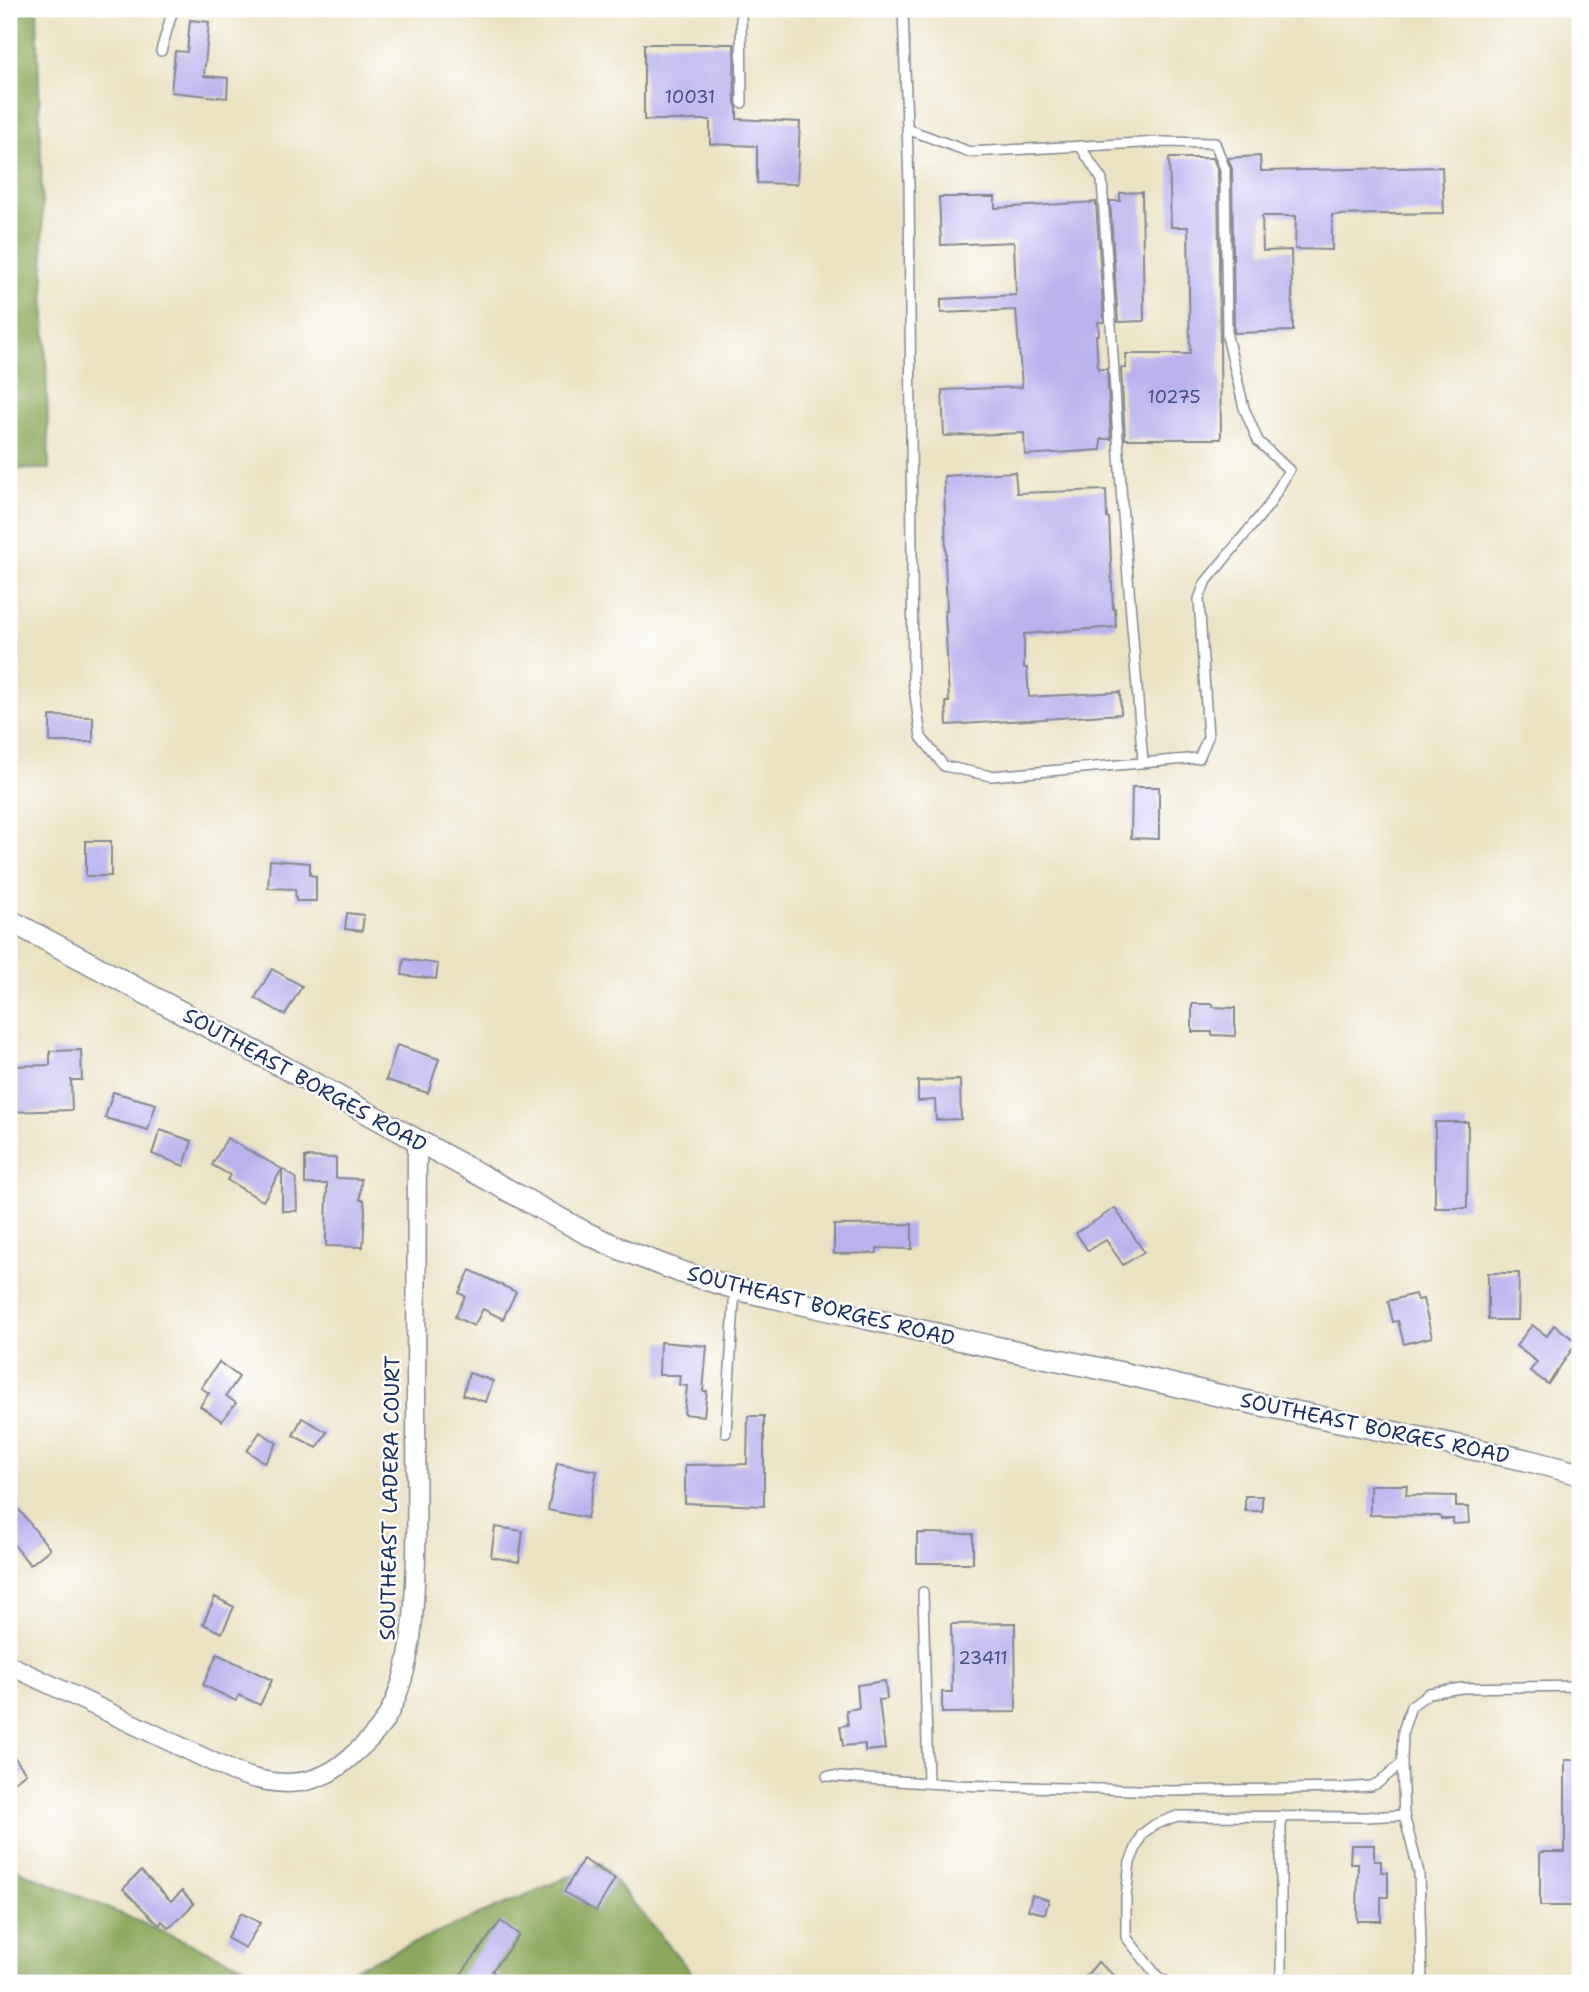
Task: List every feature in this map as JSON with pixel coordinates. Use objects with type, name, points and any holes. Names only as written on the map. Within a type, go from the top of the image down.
[{"type":"street","name":"SOUTHEAST BORGES ROAD","points":[[9,920],[584,1232],[681,1272],[735,1288],[967,1341],[1526,1460],[1580,1474]]},
{"type":"street","name":"SOUTHEAST LADERA COURT","points":[[9,1665],[253,1779],[297,1783],[319,1777],[338,1768],[368,1742],[389,1714],[402,1683],[414,1619],[417,1142]]},
{"type":"lane","points":[[161,51],[173,9]]},
{"type":"lane","points":[[741,9],[742,103]]},
{"type":"lane","points":[[903,9],[909,211],[913,681],[921,737],[944,766],[991,776],[1199,758],[1208,737],[1199,599],[1205,583],[1269,505],[1289,470],[1258,441],[1244,408],[1227,336],[1225,169],[1215,143],[1160,142],[970,152],[907,128]]},
{"type":"lane","points":[[1080,146],[1102,180],[1122,503],[1143,762]]},
{"type":"lane","points":[[726,1433],[735,1288]]},
{"type":"lane","points":[[923,1592],[928,1783]]},
{"type":"lane","points":[[1422,1983],[1419,1872],[1404,1815],[1403,1731],[1411,1706],[1429,1693],[1462,1688],[1580,1686]]},
{"type":"lane","points":[[827,1776],[928,1783],[1172,1791],[1341,1788],[1371,1786],[1402,1763]]},
{"type":"lane","points":[[1168,1983],[1158,1977],[1126,1937],[1126,1897],[1130,1862],[1142,1834],[1154,1825],[1177,1816],[1404,1815]]},
{"type":"lane","points":[[1281,1816],[1281,1983]]},
{"type":"green space","points":[[9,9],[37,9],[49,469],[9,469]]},
{"type":"green space","points":[[600,1863],[700,1983],[321,1983]]},
{"type":"green space","points":[[9,1866],[283,1983],[9,1983]]},
{"type":"building","points":[[190,20],[209,22],[204,76],[228,78],[227,98],[171,92],[175,51],[187,52]]},
{"type":"building","points":[[644,44],[734,44],[737,119],[800,122],[797,184],[757,183],[757,146],[710,144],[710,120],[644,120]]},
{"type":"building","points":[[1260,156],[1261,171],[1442,167],[1444,213],[1332,215],[1332,250],[1295,249],[1296,216],[1262,216],[1263,251],[1291,250],[1293,331],[1234,333],[1232,169],[1228,158]]},
{"type":"building","points":[[1169,158],[1213,158],[1218,170],[1221,439],[1125,439],[1121,368],[1126,368],[1126,354],[1190,354],[1188,227],[1171,227]]},
{"type":"building","points":[[1142,192],[1144,321],[1118,322],[1110,201],[1120,201],[1120,193]]},
{"type":"building","points":[[939,197],[995,197],[995,208],[1096,202],[1104,322],[1098,322],[1099,335],[1096,335],[1098,369],[1107,369],[1111,439],[1101,439],[1101,450],[1025,455],[1024,433],[944,436],[942,390],[1022,387],[1016,310],[941,313],[941,299],[1016,295],[1014,242],[941,245]]},
{"type":"building","points":[[1015,472],[1017,493],[1106,490],[1113,609],[1115,608],[1116,627],[1024,634],[1024,668],[1027,668],[1029,697],[1120,692],[1121,714],[947,725],[946,702],[949,702],[944,476]]},
{"type":"building","points":[[50,716],[93,717],[93,742],[50,742]]},
{"type":"building","points":[[1132,787],[1159,787],[1159,839],[1131,838]]},
{"type":"building","points":[[86,841],[111,841],[111,876],[86,876]]},
{"type":"building","points":[[270,860],[310,863],[310,875],[316,876],[316,901],[296,901],[295,889],[268,888]]},
{"type":"building","points":[[347,913],[364,915],[362,931],[345,929]]},
{"type":"building","points":[[404,959],[438,964],[436,979],[402,975]]},
{"type":"building","points":[[272,969],[302,986],[285,1015],[255,998]]},
{"type":"building","points":[[1192,1004],[1235,1008],[1235,1036],[1192,1032]]},
{"type":"building","points":[[397,1045],[439,1059],[428,1093],[386,1080]]},
{"type":"building","points":[[81,1050],[82,1080],[71,1080],[72,1110],[9,1112],[9,1066],[50,1065],[50,1051]]},
{"type":"building","points":[[960,1080],[961,1119],[936,1120],[935,1100],[918,1101],[918,1081]]},
{"type":"building","points":[[113,1092],[156,1104],[148,1130],[105,1118]]},
{"type":"building","points":[[1435,1122],[1468,1122],[1467,1208],[1435,1208]]},
{"type":"building","points":[[160,1130],[192,1141],[184,1166],[152,1154]]},
{"type":"building","points":[[227,1138],[282,1169],[263,1201],[227,1180],[230,1175],[212,1165]]},
{"type":"building","points":[[305,1157],[336,1158],[336,1178],[361,1179],[360,1200],[364,1200],[365,1211],[363,1247],[326,1246],[327,1184],[305,1184]]},
{"type":"building","points":[[282,1169],[296,1178],[297,1211],[282,1211]]},
{"type":"building","points":[[1115,1208],[1144,1252],[1123,1265],[1106,1240],[1088,1251],[1076,1233]]},
{"type":"building","points":[[912,1224],[912,1249],[877,1248],[877,1253],[834,1254],[834,1225]]},
{"type":"building","points":[[470,1270],[516,1292],[503,1319],[483,1309],[474,1326],[455,1317],[465,1296],[459,1293]]},
{"type":"building","points":[[1488,1273],[1519,1273],[1518,1320],[1488,1320]]},
{"type":"building","points":[[1415,1294],[1417,1300],[1423,1299],[1432,1337],[1404,1344],[1398,1321],[1393,1322],[1388,1301]]},
{"type":"building","points":[[1532,1325],[1547,1336],[1554,1325],[1577,1342],[1548,1384],[1530,1371],[1537,1362],[1516,1346]]},
{"type":"building","points":[[660,1342],[707,1346],[704,1416],[684,1414],[687,1386],[679,1385],[680,1375],[659,1375]]},
{"type":"building","points":[[219,1362],[239,1377],[226,1396],[236,1403],[222,1421],[200,1406],[209,1393],[201,1388]]},
{"type":"building","points":[[469,1373],[493,1381],[486,1402],[463,1395]]},
{"type":"building","points":[[748,1416],[764,1416],[764,1506],[685,1503],[685,1465],[747,1464]]},
{"type":"building","points":[[302,1418],[327,1432],[317,1448],[293,1435]]},
{"type":"building","points":[[260,1432],[277,1443],[265,1463],[247,1451]]},
{"type":"building","points":[[557,1463],[597,1471],[587,1518],[548,1510]]},
{"type":"building","points":[[1370,1485],[1407,1485],[1406,1495],[1456,1496],[1456,1507],[1468,1507],[1469,1523],[1453,1524],[1453,1519],[1441,1519],[1440,1516],[1370,1515]]},
{"type":"building","points":[[1245,1496],[1262,1496],[1262,1511],[1245,1511]]},
{"type":"building","points":[[9,1497],[50,1549],[30,1565],[9,1538]]},
{"type":"building","points":[[495,1527],[523,1531],[519,1562],[491,1557]]},
{"type":"building","points":[[917,1533],[973,1534],[973,1563],[917,1563]]},
{"type":"building","points":[[215,1597],[234,1607],[222,1633],[203,1624]]},
{"type":"building","points":[[1015,1623],[1016,1712],[942,1713],[942,1692],[952,1692],[951,1624]]},
{"type":"building","points":[[217,1654],[272,1680],[260,1705],[239,1695],[236,1701],[203,1685]]},
{"type":"building","points":[[885,1681],[887,1699],[879,1700],[885,1749],[865,1751],[865,1744],[843,1746],[840,1726],[848,1725],[846,1710],[859,1708],[857,1685]]},
{"type":"building","points":[[9,1750],[26,1773],[9,1786]]},
{"type":"building","points":[[1565,1760],[1580,1760],[1580,1906],[1540,1906],[1540,1852],[1565,1852]]},
{"type":"building","points":[[1351,1845],[1374,1845],[1374,1861],[1381,1861],[1381,1872],[1388,1872],[1388,1897],[1381,1897],[1381,1921],[1357,1921],[1358,1863],[1350,1863]]},
{"type":"building","points":[[583,1859],[615,1879],[596,1911],[564,1892]]},
{"type":"building","points":[[141,1871],[171,1901],[182,1891],[194,1904],[169,1928],[162,1921],[159,1925],[123,1889]]},
{"type":"building","points":[[1032,1895],[1049,1900],[1045,1914],[1028,1910]]},
{"type":"building","points":[[241,1913],[260,1923],[245,1948],[227,1938]]},
{"type":"building","points":[[501,1921],[519,1935],[492,1971],[508,1983],[468,1983],[459,1977]]},
{"type":"building","points":[[1098,1962],[1124,1983],[1080,1983]]}]
